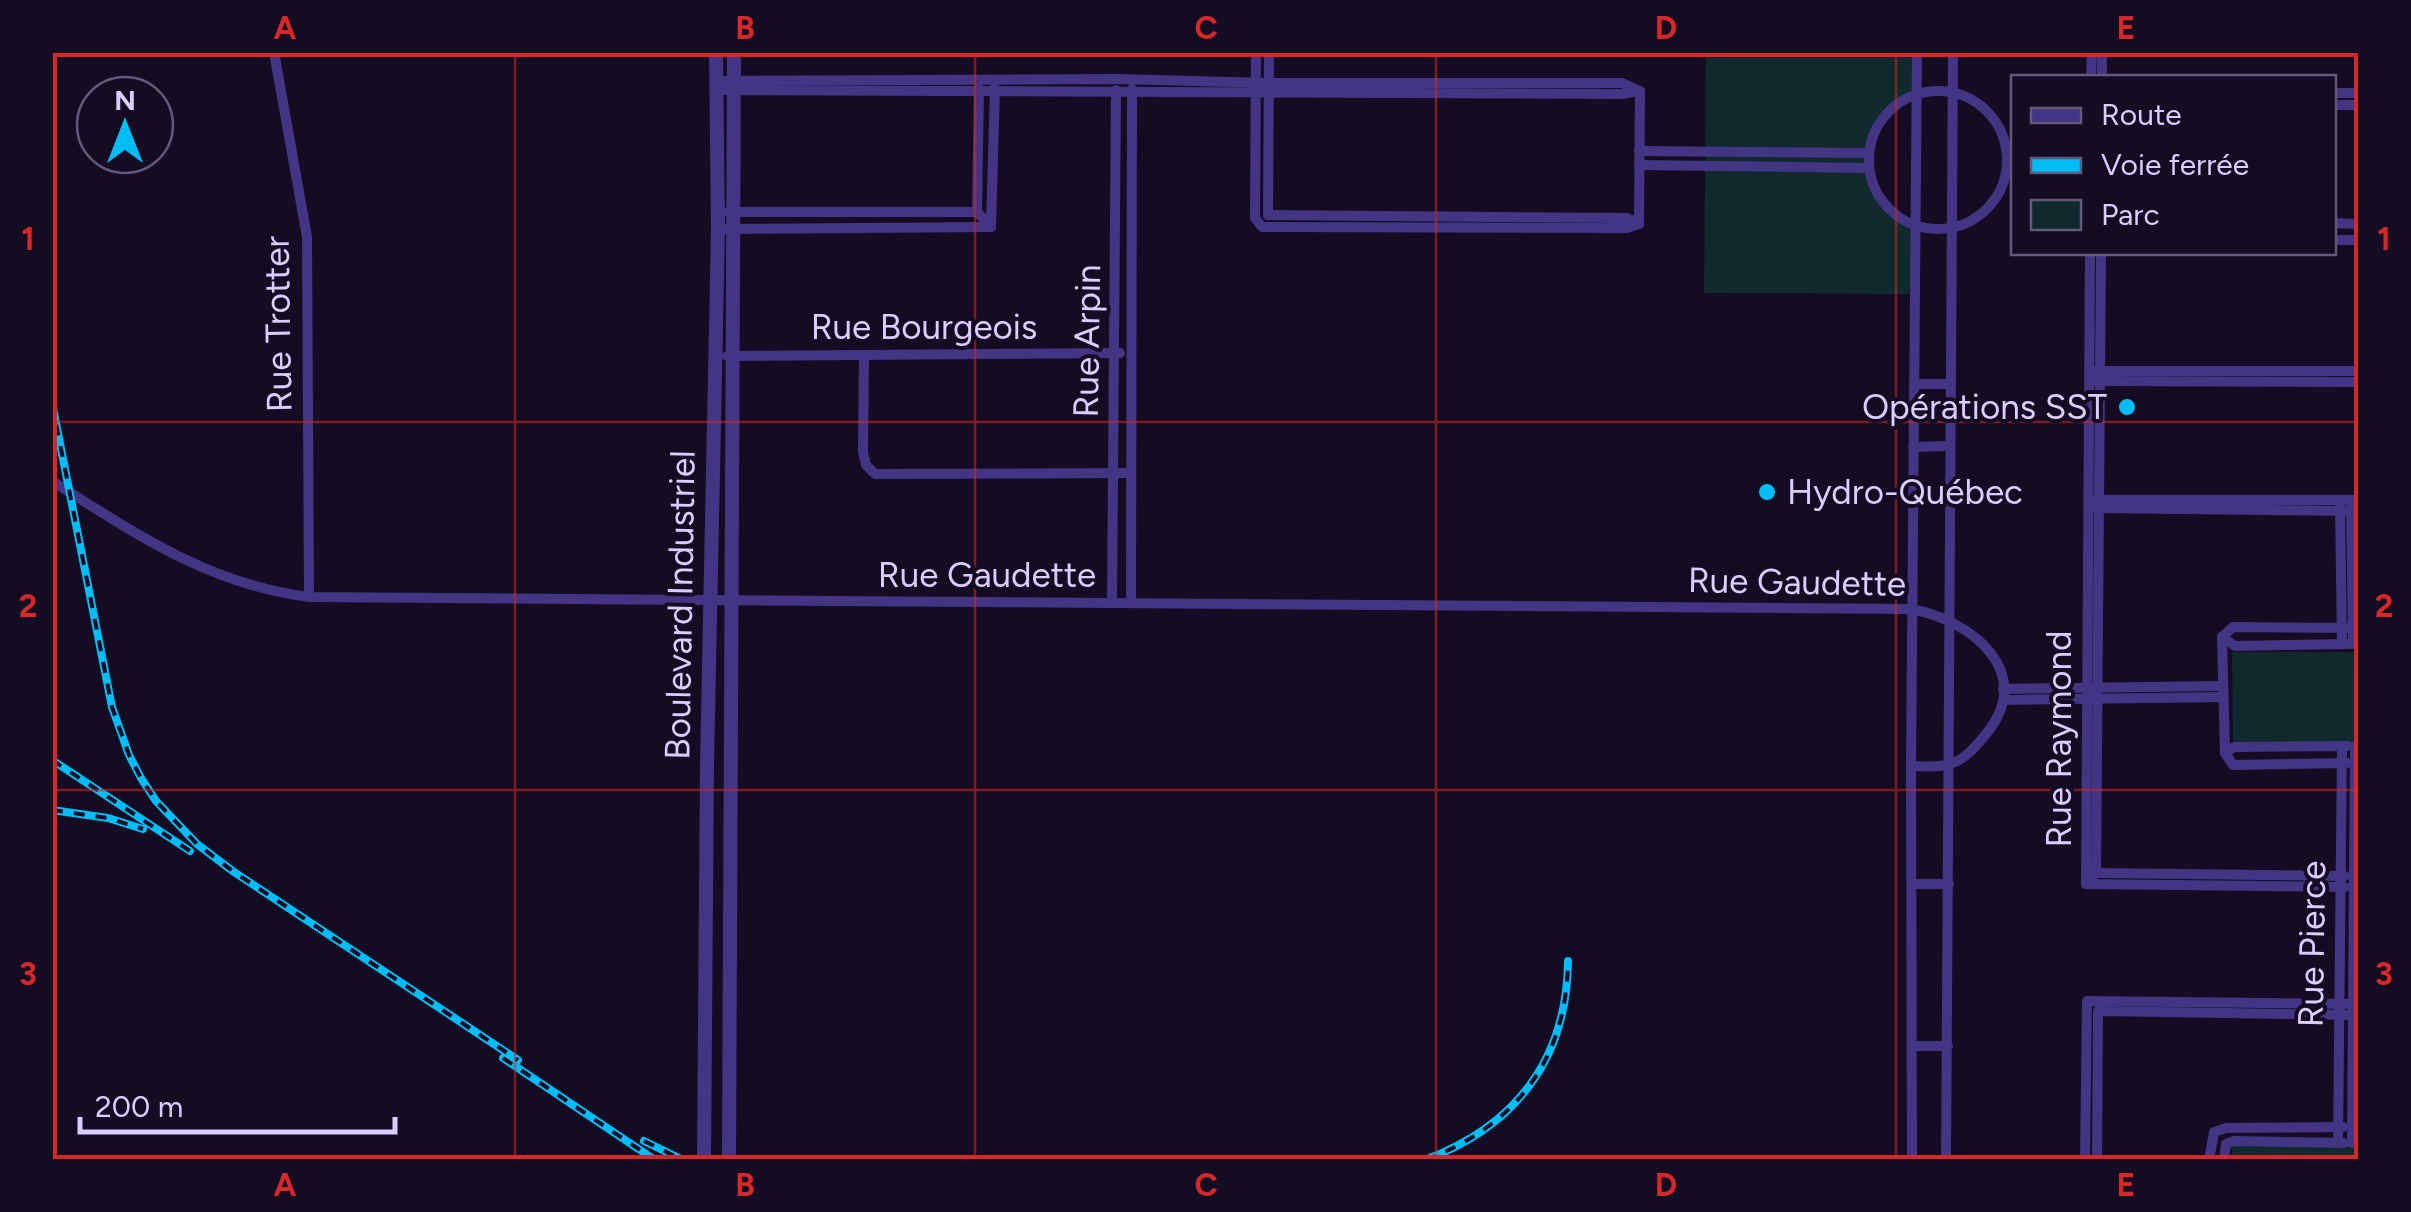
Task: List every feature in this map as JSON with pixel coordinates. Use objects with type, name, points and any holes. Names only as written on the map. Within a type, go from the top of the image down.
[{"type":"street","name":"Rue Trotter","points":[[274,52],[306,236],[309,597]]},
{"type":"street","name":"Boulevard Industriel","points":[[704,1160],[718,229],[716,52]]},
{"type":"street","name":"Boulevard Industriel","points":[[729,1160],[734,52]]},
{"type":"street","points":[[1256,52],[1258,221]]},
{"type":"street","points":[[1268,215],[1269,52]]},
{"type":"street","points":[[1912,1160],[1917,52]]},
{"type":"street","points":[[1946,1160],[1952,52]]},
{"type":"street","points":[[717,86],[979,85],[996,79],[1132,79],[1256,89]]},
{"type":"street","points":[[990,227],[996,79]]},
{"type":"street","name":"Rue Arpin","points":[[1112,603],[1116,79]]},
{"type":"street","name":"Rue Arpin","points":[[1131,603],[1132,79]]},
{"type":"street","points":[[979,85],[995,92],[1132,92],[1622,83],[1640,91],[1639,224]]},
{"type":"street","points":[[979,85],[978,212],[990,227]]},
{"type":"street","points":[[1953,92],[1975,101],[1995,120],[2010,154],[2010,168],[1988,208],[1972,221],[1953,228],[1916,226],[1884,204],[1874,187],[1868,153],[1884,116],[1899,102],[1918,93],[1953,92]]},
{"type":"street","points":[[1639,150],[1868,153]]},
{"type":"street","points":[[1800,152],[1800,167]]},
{"type":"street","points":[[1639,165],[1869,168]]},
{"type":"street","points":[[718,212],[978,212]]},
{"type":"street","points":[[874,212],[874,228]]},
{"type":"street","points":[[1258,221],[1268,215],[1627,228],[1639,224]]},
{"type":"street","points":[[1258,221],[1447,223],[1627,218],[1639,224]]},
{"type":"street","points":[[2352,240],[2353,224]]},
{"type":"street","points":[[718,229],[990,227]]},
{"type":"street","name":"Rue Raymond","points":[[2090,255],[2095,312]]},
{"type":"street","name":"Rue Raymond","points":[[2086,884],[2095,312],[2100,255]]},
{"type":"street","name":"Rue Bourgeois","points":[[716,356],[1132,353]]},
{"type":"street","points":[[864,355],[863,452],[866,465],[876,474],[1132,473]]},
{"type":"street","points":[[2094,376],[2354,376]]},
{"type":"street","points":[[1914,384],[1951,384]]},
{"type":"street","points":[[1913,447],[1950,446]]},
{"type":"street","name":"Rue Gaudette","points":[[52,481],[167,553],[267,592],[309,597],[1912,609],[1948,618]]},
{"type":"street","points":[[2093,504],[2350,505],[2351,644],[2235,646],[2222,637]]},
{"type":"street","points":[[1911,766],[1947,766],[1967,755],[1997,721],[2004,695],[2000,672],[1986,645],[1948,618]]},
{"type":"street","points":[[2222,637],[2234,627],[2350,628]]},
{"type":"street","points":[[2222,637],[2225,753],[2233,765],[2357,764]]},
{"type":"street","points":[[2004,695],[2223,692]]},
{"type":"street","name":"Rue Raymond","points":[[2086,884],[2096,874],[2092,693]]},
{"type":"street","points":[[2225,753],[2234,746],[2357,746]]},
{"type":"street","name":"Rue Pierce","points":[[2338,1143],[2342,746]]},
{"type":"street","name":"Rue Pierce","points":[[2355,1143],[2357,746]]},
{"type":"street","points":[[707,764],[731,766]]},
{"type":"street","points":[[706,838],[730,844]]},
{"type":"street","name":"Rue Raymond","points":[[2096,874],[2220,881]]},
{"type":"street","name":"Rue Raymond","points":[[2086,884],[2356,882]]},
{"type":"street","points":[[1913,884],[1949,884]]},
{"type":"street","points":[[705,974],[729,979]]},
{"type":"street","points":[[2086,1000],[2221,1008]]},
{"type":"street","points":[[2086,1000],[2098,1011],[2356,1009]]},
{"type":"street","points":[[2085,1160],[2086,1000]]},
{"type":"street","points":[[2097,1160],[2098,1011]]},
{"type":"street","points":[[1912,1046],[1948,1046]]},
{"type":"street","points":[[2214,1132],[2226,1128],[2355,1127]]},
{"type":"street","points":[[2214,1132],[2226,1144],[2355,1143]]},
{"type":"street","points":[[2209,1160],[2214,1132]]},
{"type":"street","points":[[2224,1160],[2226,1144]]},
{"type":"green space","points":[[1706,53],[1917,53],[1918,92],[1892,104],[1876,121],[1868,137],[1866,154],[1875,187],[1885,202],[1914,224],[1914,294],[1704,293]]},
{"type":"green space","points":[[2232,652],[2358,652],[2358,747],[2233,746]]},
{"type":"green space","points":[[2232,1146],[2358,1146],[2358,1159],[2231,1160]]},
{"type":"railway","points":[[52,403],[112,707],[129,755],[156,801],[197,844],[234,872],[518,1060]]},
{"type":"railway","points":[[52,760],[190,851]]},
{"type":"railway","points":[[52,810],[108,818],[143,829]]},
{"type":"railway","points":[[1425,1160],[1486,1128],[1530,1084],[1558,1029],[1568,961]]},
{"type":"railway","points":[[503,1058],[655,1160]]},
{"type":"railway","points":[[644,1141],[683,1160]]},
{"type":"place","name":"Opérations SST","points":[[2127,407]]},
{"type":"place","name":"Hydro-Québec","points":[[1767,492]]}]
